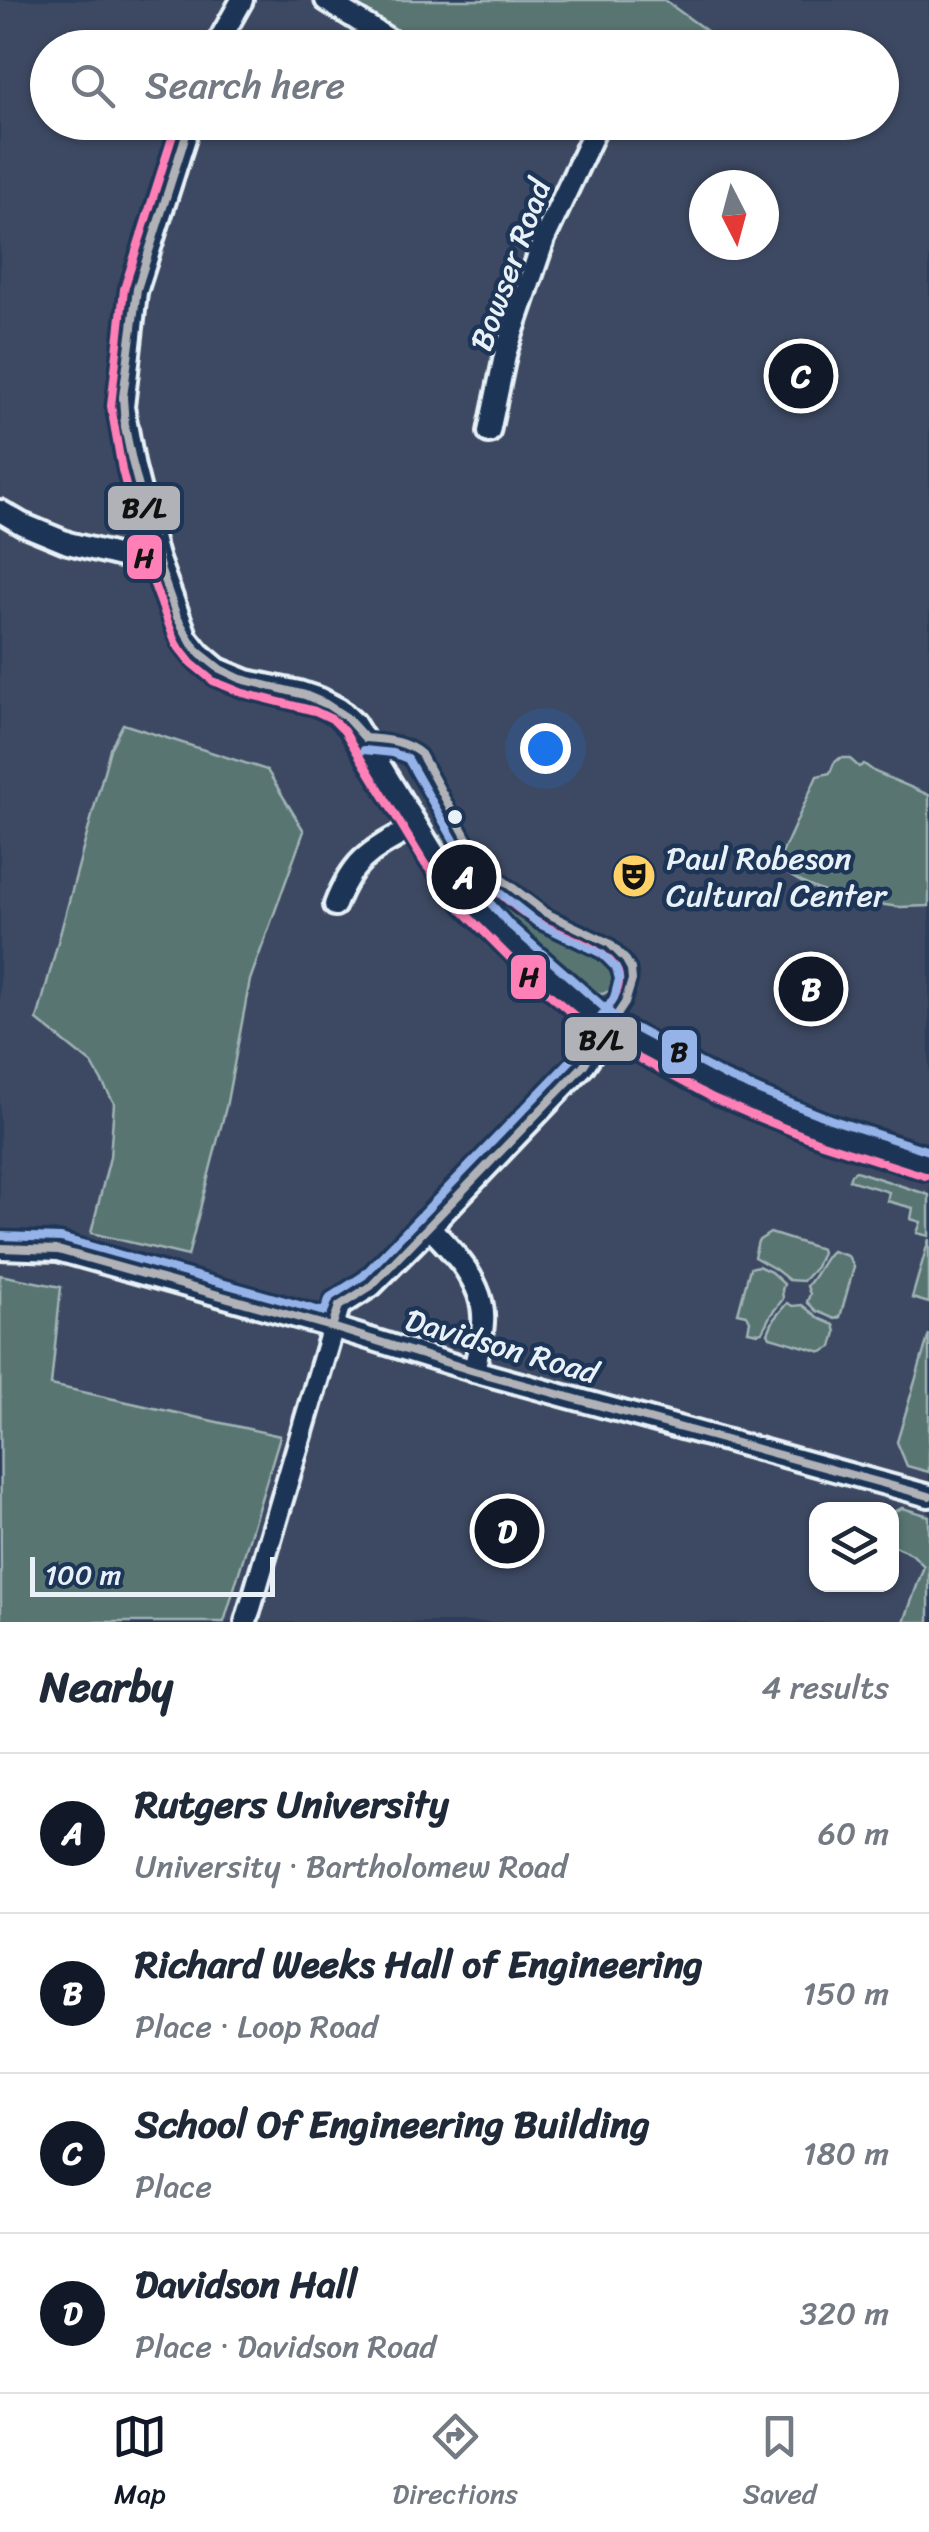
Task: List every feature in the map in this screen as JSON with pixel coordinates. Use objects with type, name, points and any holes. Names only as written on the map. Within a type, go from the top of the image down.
[{"type":"street","points":[[225,30],[242,0]]},
{"type":"street","points":[[326,0],[374,30]]},
{"type":"street","points":[[184,140],[136,292],[123,407],[157,557],[180,623],[198,652],[233,676],[299,692],[338,709],[354,723],[436,857],[501,934],[609,1028],[758,1104],[929,1164]]},
{"type":"street","name":"Bowser Road","points":[[489,432],[506,351],[544,239],[591,140]]},
{"type":"street","points":[[0,510],[68,544],[141,561],[157,557]]},
{"type":"street","points":[[335,904],[353,868],[367,853],[416,826]]},
{"type":"street","points":[[246,1622],[339,1306],[371,1286],[582,1066],[609,1028]]},
{"type":"street","points":[[428,1227],[477,1288],[484,1319],[474,1371]]},
{"type":"street","name":"Davidson Road","points":[[0,1248],[58,1250],[474,1371],[929,1496]]},
{"type":"shaded area","points":[[0,0],[929,0],[929,1622],[0,1622]]},
{"type":"green space","points":[[348,0],[664,0],[706,30],[388,30]]},
{"type":"green space","points":[[123,724],[267,770],[304,831],[250,980],[226,1107],[188,1256],[91,1233],[110,1157],[114,1103],[92,1064],[37,1020],[110,749]]},
{"type":"green space","points":[[840,758],[849,758],[859,767],[864,764],[929,795],[929,906],[900,907],[848,900],[849,896],[839,897],[816,889],[782,869],[780,858],[817,776],[830,773]]},
{"type":"green space","points":[[453,829],[473,860],[512,898],[559,930],[607,951],[620,970],[616,987],[603,994],[590,992],[528,939],[490,901],[440,836]]},
{"type":"green space","points":[[856,1171],[929,1195],[929,1236],[917,1233],[921,1222],[911,1219],[913,1208],[887,1201],[889,1192],[849,1180]]},
{"type":"green space","points":[[770,1233],[821,1249],[816,1267],[803,1281],[789,1280],[754,1257],[758,1241]]},
{"type":"green space","points":[[929,1239],[929,1303],[912,1298]]},
{"type":"green space","points":[[832,1251],[848,1256],[854,1267],[840,1317],[835,1319],[816,1311],[807,1302],[807,1286]]},
{"type":"green space","points":[[758,1266],[784,1284],[783,1299],[758,1333],[748,1331],[747,1315],[738,1313],[750,1268]]},
{"type":"green space","points":[[0,1275],[61,1287],[51,1385],[280,1436],[224,1622],[1,1622]]},
{"type":"green space","points":[[787,1303],[802,1305],[834,1325],[832,1347],[822,1352],[770,1337],[774,1319]]},
{"type":"green space","points":[[929,1334],[929,1472],[907,1466],[897,1442]]},
{"type":"green space","points":[[899,1509],[929,1516],[929,1622],[904,1622],[924,1566],[899,1548]]},
{"type":"transit line","name":"H","points":[[171,140],[124,289],[111,406],[122,470],[145,560],[176,644],[213,681],[332,719],[344,731],[425,864],[461,909],[529,977],[601,1038],[752,1115],[822,1143],[925,1176]]},
{"type":"transit line","name":"B/L","points":[[184,140],[137,289],[123,397],[132,461],[177,617],[192,644],[220,669],[326,704],[346,717],[365,738],[415,749],[470,844],[500,878],[546,913],[609,943],[631,969],[625,1003],[583,1066],[371,1286],[339,1306],[332,1327]]},
{"type":"transit line","name":"B","points":[[0,1236],[61,1238],[324,1312],[330,1297],[363,1276],[573,1058],[614,998],[619,979],[616,968],[602,954],[539,924],[491,886],[460,851],[408,759],[364,750]]},
{"type":"transit line","name":"H","points":[[473,868],[532,919],[592,948],[612,963],[619,985],[599,1021]]},
{"type":"transit line","name":"B","points":[[472,883],[510,925],[616,1018],[762,1092],[929,1151]]},
{"type":"transit line","name":"B/L","points":[[0,1248],[58,1250],[474,1371],[929,1496]]},
{"type":"place","name":"School Of Engineering Building","points":[[801,376]]},
{"type":"place","name":"Paul Robeson Cultural Center","points":[[634,876]]},
{"type":"place","name":"Rutgers University","points":[[464,877]]},
{"type":"place","name":"Richard Weeks Hall of Engineering","points":[[811,989]]},
{"type":"place","name":"Davidson Hall","points":[[507,1531]]}]
